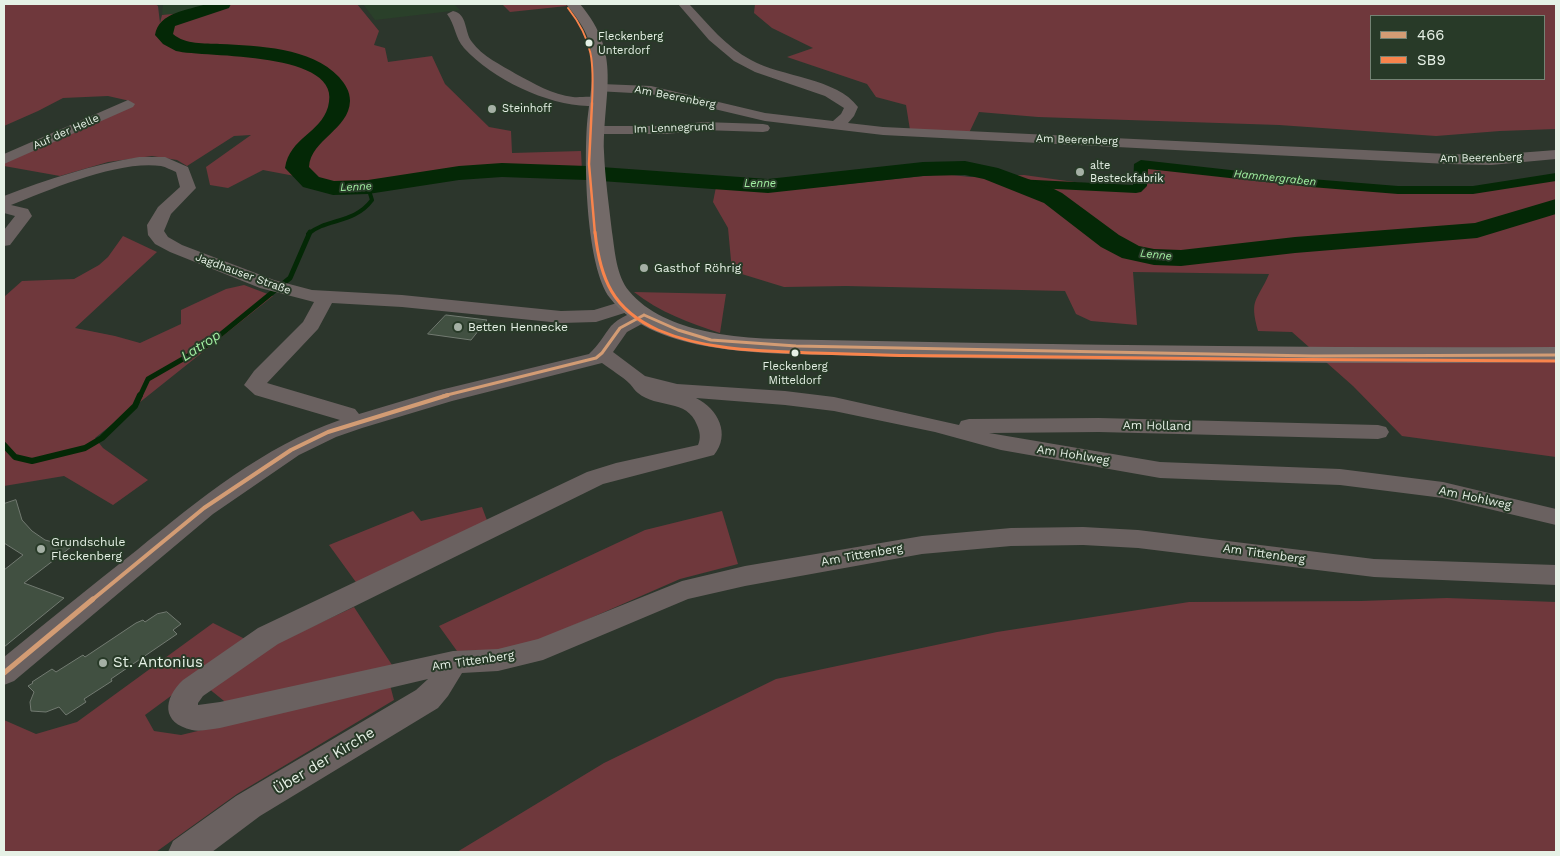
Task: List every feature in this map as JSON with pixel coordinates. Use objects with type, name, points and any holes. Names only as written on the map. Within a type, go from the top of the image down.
[{"type":"main road","points":[[573,4],[588,22],[599,55],[600,95],[595,130],[596,172],[603,243],[610,276],[619,295],[637,310],[694,336],[743,343],[896,350],[1322,356],[1556,355]]},
{"type":"street","points":[[683,4],[720,45],[740,59],[756,67],[827,92],[848,103],[851,106],[850,112],[835,126]]},
{"type":"street","name":"Am Beerenberg","points":[[453,14],[458,17],[462,36],[466,43],[480,56],[526,84],[549,96],[564,100],[651,90],[765,117],[835,126],[925,134],[1448,159],[1491,160],[1556,155]]},
{"type":"street","points":[[517,64],[564,95],[564,100]]},
{"type":"street","name":"Auf der Helle","points":[[4,159],[128,104]]},
{"type":"street","name":"Im Lennegrund","points":[[595,130],[667,130],[703,126],[758,128]]},
{"type":"street","name":"Jagdhauser Straße","points":[[4,202],[44,186],[110,167],[144,161],[169,162],[182,169],[186,175],[188,188],[159,218],[156,225],[156,234],[169,246],[267,284],[297,293],[326,297],[420,303],[561,317],[596,316],[637,310]]},
{"type":"street","points":[[4,208],[22,213],[24,216],[4,241]]},
{"type":"street","points":[[326,297],[311,325],[261,375],[256,385],[263,390],[346,414],[354,423]]},
{"type":"street","points":[[4,673],[204,508],[291,450],[328,432],[354,423],[444,396],[589,360],[602,353],[620,328],[637,310]]},
{"type":"street","name":"Am Hohlweg","points":[[602,353],[638,380],[677,390],[785,398],[834,404],[937,426],[1001,443],[1160,470],[1340,476],[1443,490],[1556,517]]},
{"type":"street","name":"Am Tittenberg","points":[[638,380],[644,388],[692,404],[702,410],[707,416],[711,446],[706,450],[605,474],[268,636],[193,688],[185,696],[182,710],[194,718],[220,716],[453,662],[498,660],[543,649],[682,591],[745,576],[922,545],[1011,537],[1083,536],[1138,539],[1374,568],[1556,575]]},
{"type":"street","name":"Am Holland","points":[[937,426],[1099,425],[1378,432]]},
{"type":"street","name":"Über der Kirche","points":[[185,852],[248,806],[427,699],[438,688],[453,662]]},
{"type":"shaded area","points":[[4,4],[155,4],[158,6],[160,23],[162,15],[182,13],[214,4],[357,4],[379,31],[374,45],[385,48],[388,62],[432,56],[445,84],[489,127],[511,131],[512,153],[581,151],[582,171],[507,167],[458,170],[366,184],[316,180],[263,170],[228,188],[210,185],[206,167],[251,135],[234,136],[187,166],[177,160],[152,156],[108,162],[60,176],[4,166],[4,163],[130,101],[108,96],[63,98],[4,126]]},
{"type":"shaded area","points":[[163,4],[214,4],[182,13],[162,15]]},
{"type":"shaded area","points":[[363,4],[454,4],[460,10],[375,20]]},
{"type":"shaded area","points":[[502,4],[565,4],[567,6],[510,12]]},
{"type":"shaded area","points":[[755,4],[1556,4],[1556,129],[1436,136],[1279,125],[1038,117],[979,112],[969,133],[910,130],[906,105],[876,97],[867,84],[787,57],[813,48],[772,28],[754,13]]},
{"type":"shaded area","points":[[1141,164],[1311,183],[1398,190],[1473,190],[1556,176],[1556,457],[1402,436],[1353,386],[1292,332],[1258,331],[1254,306],[1269,274],[1133,272],[1137,325],[1091,321],[1076,314],[1065,291],[846,286],[784,287],[732,271],[728,228],[713,202],[716,187],[819,187],[943,174],[970,177],[1024,175],[1132,190],[1140,186]]},
{"type":"shaded area","points":[[123,236],[157,252],[75,328],[140,343],[181,324],[181,310],[226,289],[244,285],[273,296],[95,438],[103,448],[148,480],[113,505],[64,476],[4,486],[4,297],[22,281],[74,279],[99,265],[108,257]]},
{"type":"shaded area","points":[[634,292],[726,294],[720,333],[664,311]]},
{"type":"shaded area","points":[[482,507],[488,523],[358,585],[329,545],[413,511],[421,521]]},
{"type":"shaded area","points":[[722,511],[738,564],[680,579],[538,641],[504,650],[457,651],[439,626],[645,530]]},
{"type":"shaded area","points":[[1447,598],[1556,602],[1556,852],[457,852],[604,763],[776,679],[997,632],[1189,602],[1361,601]]},
{"type":"shaded area","points":[[354,607],[394,668],[229,705],[208,688],[281,641]]},
{"type":"shaded area","points":[[213,623],[247,640],[145,715],[154,731],[181,735],[390,685],[394,700],[237,794],[156,852],[4,852],[4,720],[36,734],[77,722]]},
{"type":"building","name":"Betten Hennecke","points":[[446,315],[487,320],[471,340],[428,334]]},
{"type":"building","points":[[16,500],[22,520],[32,531],[45,540],[71,547],[24,583],[64,598],[4,647],[4,570],[23,555],[4,543],[4,504]]},
{"type":"building","name":"St. Antonius","points":[[167,612],[181,624],[173,630],[177,634],[84,699],[86,702],[66,715],[59,707],[46,712],[31,711],[30,702],[34,692],[28,686],[32,682],[52,669],[56,672],[83,655],[85,657],[136,623],[143,620],[145,622],[157,614]]},
{"type":"waterway","name":"Lenne","points":[[223,4],[169,22],[165,28],[164,35],[182,47],[265,53],[308,64],[325,74],[336,86],[340,98],[339,105],[326,128],[302,150],[297,168],[311,182],[333,188],[368,187],[459,173],[502,170],[587,173],[768,186],[923,169],[965,168],[990,173],[1053,198],[1110,241],[1131,252],[1154,257],[1181,258],[1295,245],[1477,230],[1556,206]]},
{"type":"waterway","name":"Hammergraben","points":[[1016,183],[1136,189],[1140,186],[1141,164],[1311,183],[1398,190],[1473,190],[1556,177]]},
{"type":"waterway","name":"Latrop","points":[[310,233],[323,225],[349,217],[365,208],[372,200],[368,187]]},
{"type":"waterway","name":"Latrop","points":[[140,396],[148,379],[209,344],[290,278],[310,233]]},
{"type":"waterway","name":"Latrop","points":[[4,445],[15,457],[32,461],[85,448],[102,438],[135,406],[140,395]]},
{"type":"transit line","name":"SB9","points":[[568,8],[579,22],[586,36],[593,60],[589,164],[597,251],[603,276],[614,298],[633,316],[656,329],[682,339],[706,345],[749,351],[866,355],[1556,361]]},
{"type":"transit line","name":"466","points":[[644,315],[678,330],[711,340],[796,346],[1313,356],[1556,355]]},
{"type":"transit line","name":"466","points":[[4,673],[204,508],[291,450],[328,432],[354,423],[444,396],[596,358],[602,353],[620,328],[644,315]]},
{"type":"place","name":"Fleckenberg Unterdorf","points":[[589,43]]},
{"type":"place","name":"Steinhoff","points":[[492,109]]},
{"type":"place","name":"alte Besteckfabrik","points":[[1080,172]]},
{"type":"place","name":"Gasthof Röhrig","points":[[644,268]]},
{"type":"place","name":"Betten Hennecke","points":[[458,327]]},
{"type":"place","name":"Fleckenberg Mitteldorf","points":[[795,353]]},
{"type":"place","name":"Grundschule Fleckenberg","points":[[41,549]]},
{"type":"place","name":"St. Antonius","points":[[103,663]]}]
